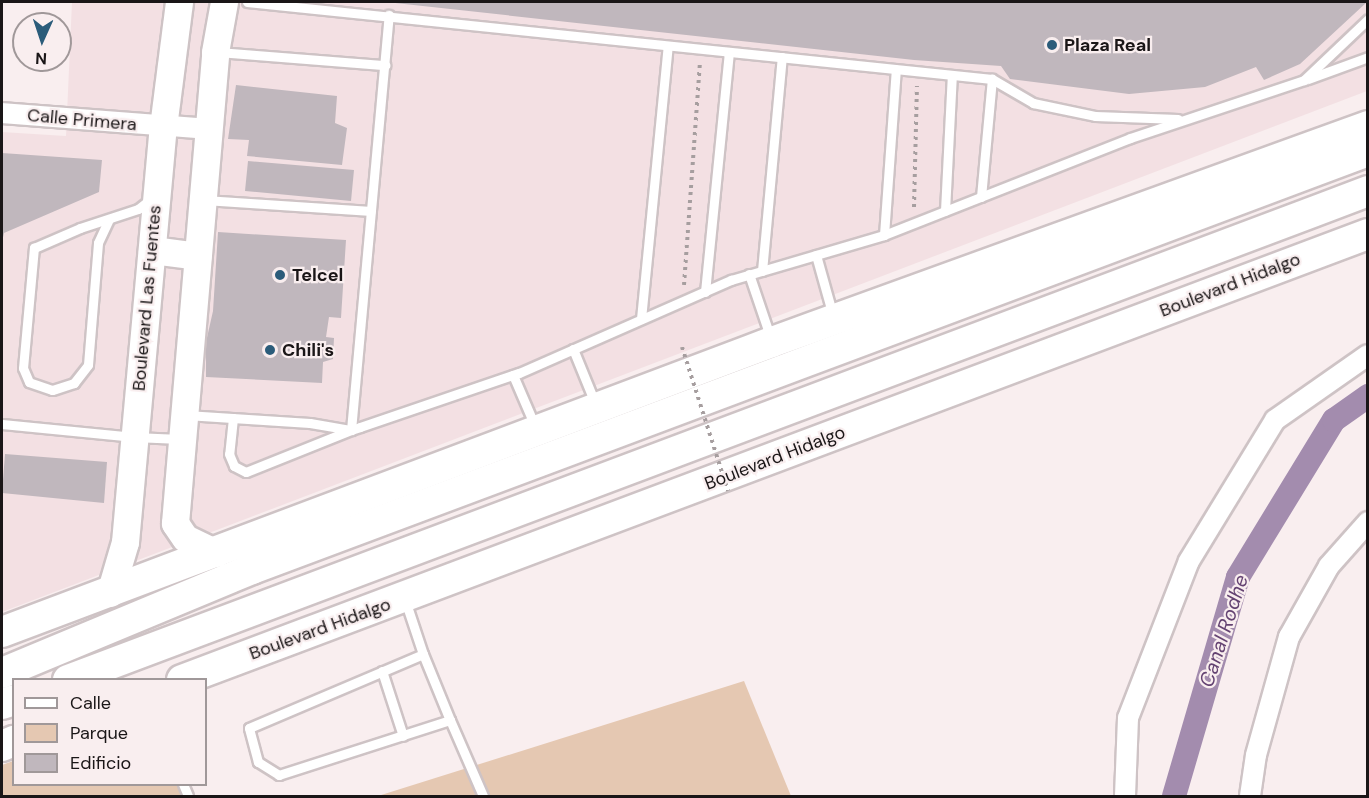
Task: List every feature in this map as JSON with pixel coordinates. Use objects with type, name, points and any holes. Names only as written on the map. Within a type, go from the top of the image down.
[{"type":"main road","points":[[2,632],[772,342],[1368,126]]},
{"type":"main road","points":[[2,673],[252,569],[1368,151]]},
{"type":"main road","points":[[1317,210],[1334,188],[1368,174]]},
{"type":"main road","points":[[73,678],[1368,191]]},
{"type":"main road","name":"Boulevard Hidalgo","points":[[187,678],[1368,234]]},
{"type":"main road","points":[[465,530],[491,505],[519,487],[786,385],[799,375],[813,358],[822,324]]},
{"type":"street","name":"Boulevard Las Fuentes","points":[[110,593],[125,542],[163,127],[179,2]]},
{"type":"street","points":[[216,553],[185,538],[175,523],[215,52],[224,2]]},
{"type":"street","name":"Calle Primera","points":[[2,113],[209,129]]},
{"type":"street","points":[[152,250],[198,256]]},
{"type":"street","points":[[1125,796],[1128,718],[1189,561],[1275,420],[1368,355]]},
{"type":"street","points":[[1250,796],[1256,755],[1289,637],[1329,566],[1368,522]]},
{"type":"lane","points":[[247,2],[992,79],[1033,102],[1095,116],[1186,119]]},
{"type":"lane","points":[[351,430],[389,15]]},
{"type":"lane","points":[[1304,80],[1368,19]]},
{"type":"lane","points":[[641,319],[668,46]]},
{"type":"lane","points":[[215,52],[385,65]]},
{"type":"lane","points":[[705,292],[729,52]]},
{"type":"lane","points":[[762,271],[782,57]]},
{"type":"lane","points":[[233,418],[229,454],[234,466],[246,472],[351,430],[513,375],[749,274],[884,235],[1130,138],[1368,57]]},
{"type":"lane","points":[[884,235],[896,69]]},
{"type":"lane","points":[[945,211],[952,75]]},
{"type":"lane","points":[[981,197],[992,79]]},
{"type":"lane","points":[[109,219],[98,243],[88,365],[74,383],[52,390],[29,382],[23,368],[34,248],[109,219],[138,209],[157,195]]},
{"type":"lane","points":[[202,200],[371,211]]},
{"type":"lane","points":[[816,255],[822,324]]},
{"type":"lane","points":[[749,274],[772,342]]},
{"type":"lane","points":[[573,349],[597,408]]},
{"type":"lane","points":[[513,375],[538,430]]},
{"type":"lane","points":[[2,424],[134,437],[233,418],[309,423],[351,430]]},
{"type":"lane","points":[[404,598],[423,654],[483,796]]},
{"type":"lane","points":[[423,654],[249,728],[258,762],[279,775],[450,720]]},
{"type":"lane","points":[[382,671],[403,736]]},
{"type":"path","points":[[683,301],[701,49]]},
{"type":"path","points":[[914,223],[917,71]]},
{"type":"path","points":[[682,347],[728,491]]},
{"type":"shaded area","points":[[72,2],[1367,2],[1367,91],[2,612],[2,132],[66,136],[69,72],[72,72]]},
{"type":"green space","points":[[744,681],[791,796],[378,796]]},
{"type":"green space","points":[[12,761],[12,786],[191,786],[195,796],[2,796],[2,765]]},
{"type":"building","name":"Plaza Real","points":[[386,2],[1367,2],[1300,64],[1264,80],[1256,67],[1205,87],[1129,94],[1010,79],[1001,66],[914,60]]},
{"type":"building","points":[[236,85],[337,96],[335,123],[347,128],[342,165],[247,156],[249,140],[228,139]]},
{"type":"building","points":[[2,153],[102,160],[99,192],[4,233],[2,242]]},
{"type":"building","points":[[248,161],[354,170],[351,201],[245,191]]},
{"type":"building","points":[[218,232],[346,240],[341,318],[329,317],[326,337],[334,338],[333,359],[323,362],[322,383],[206,377],[206,342],[213,311]]},
{"type":"building","points":[[5,454],[107,462],[104,503],[2,493]]},
{"type":"waterway","name":"Canal Rodhe","points":[[1174,796],[1238,577],[1334,420],[1368,396]]},
{"type":"place","name":"Plaza Real","points":[[1052,45]]},
{"type":"place","name":"Telcel","points":[[280,275]]},
{"type":"place","name":"Chili's","points":[[270,350]]}]
